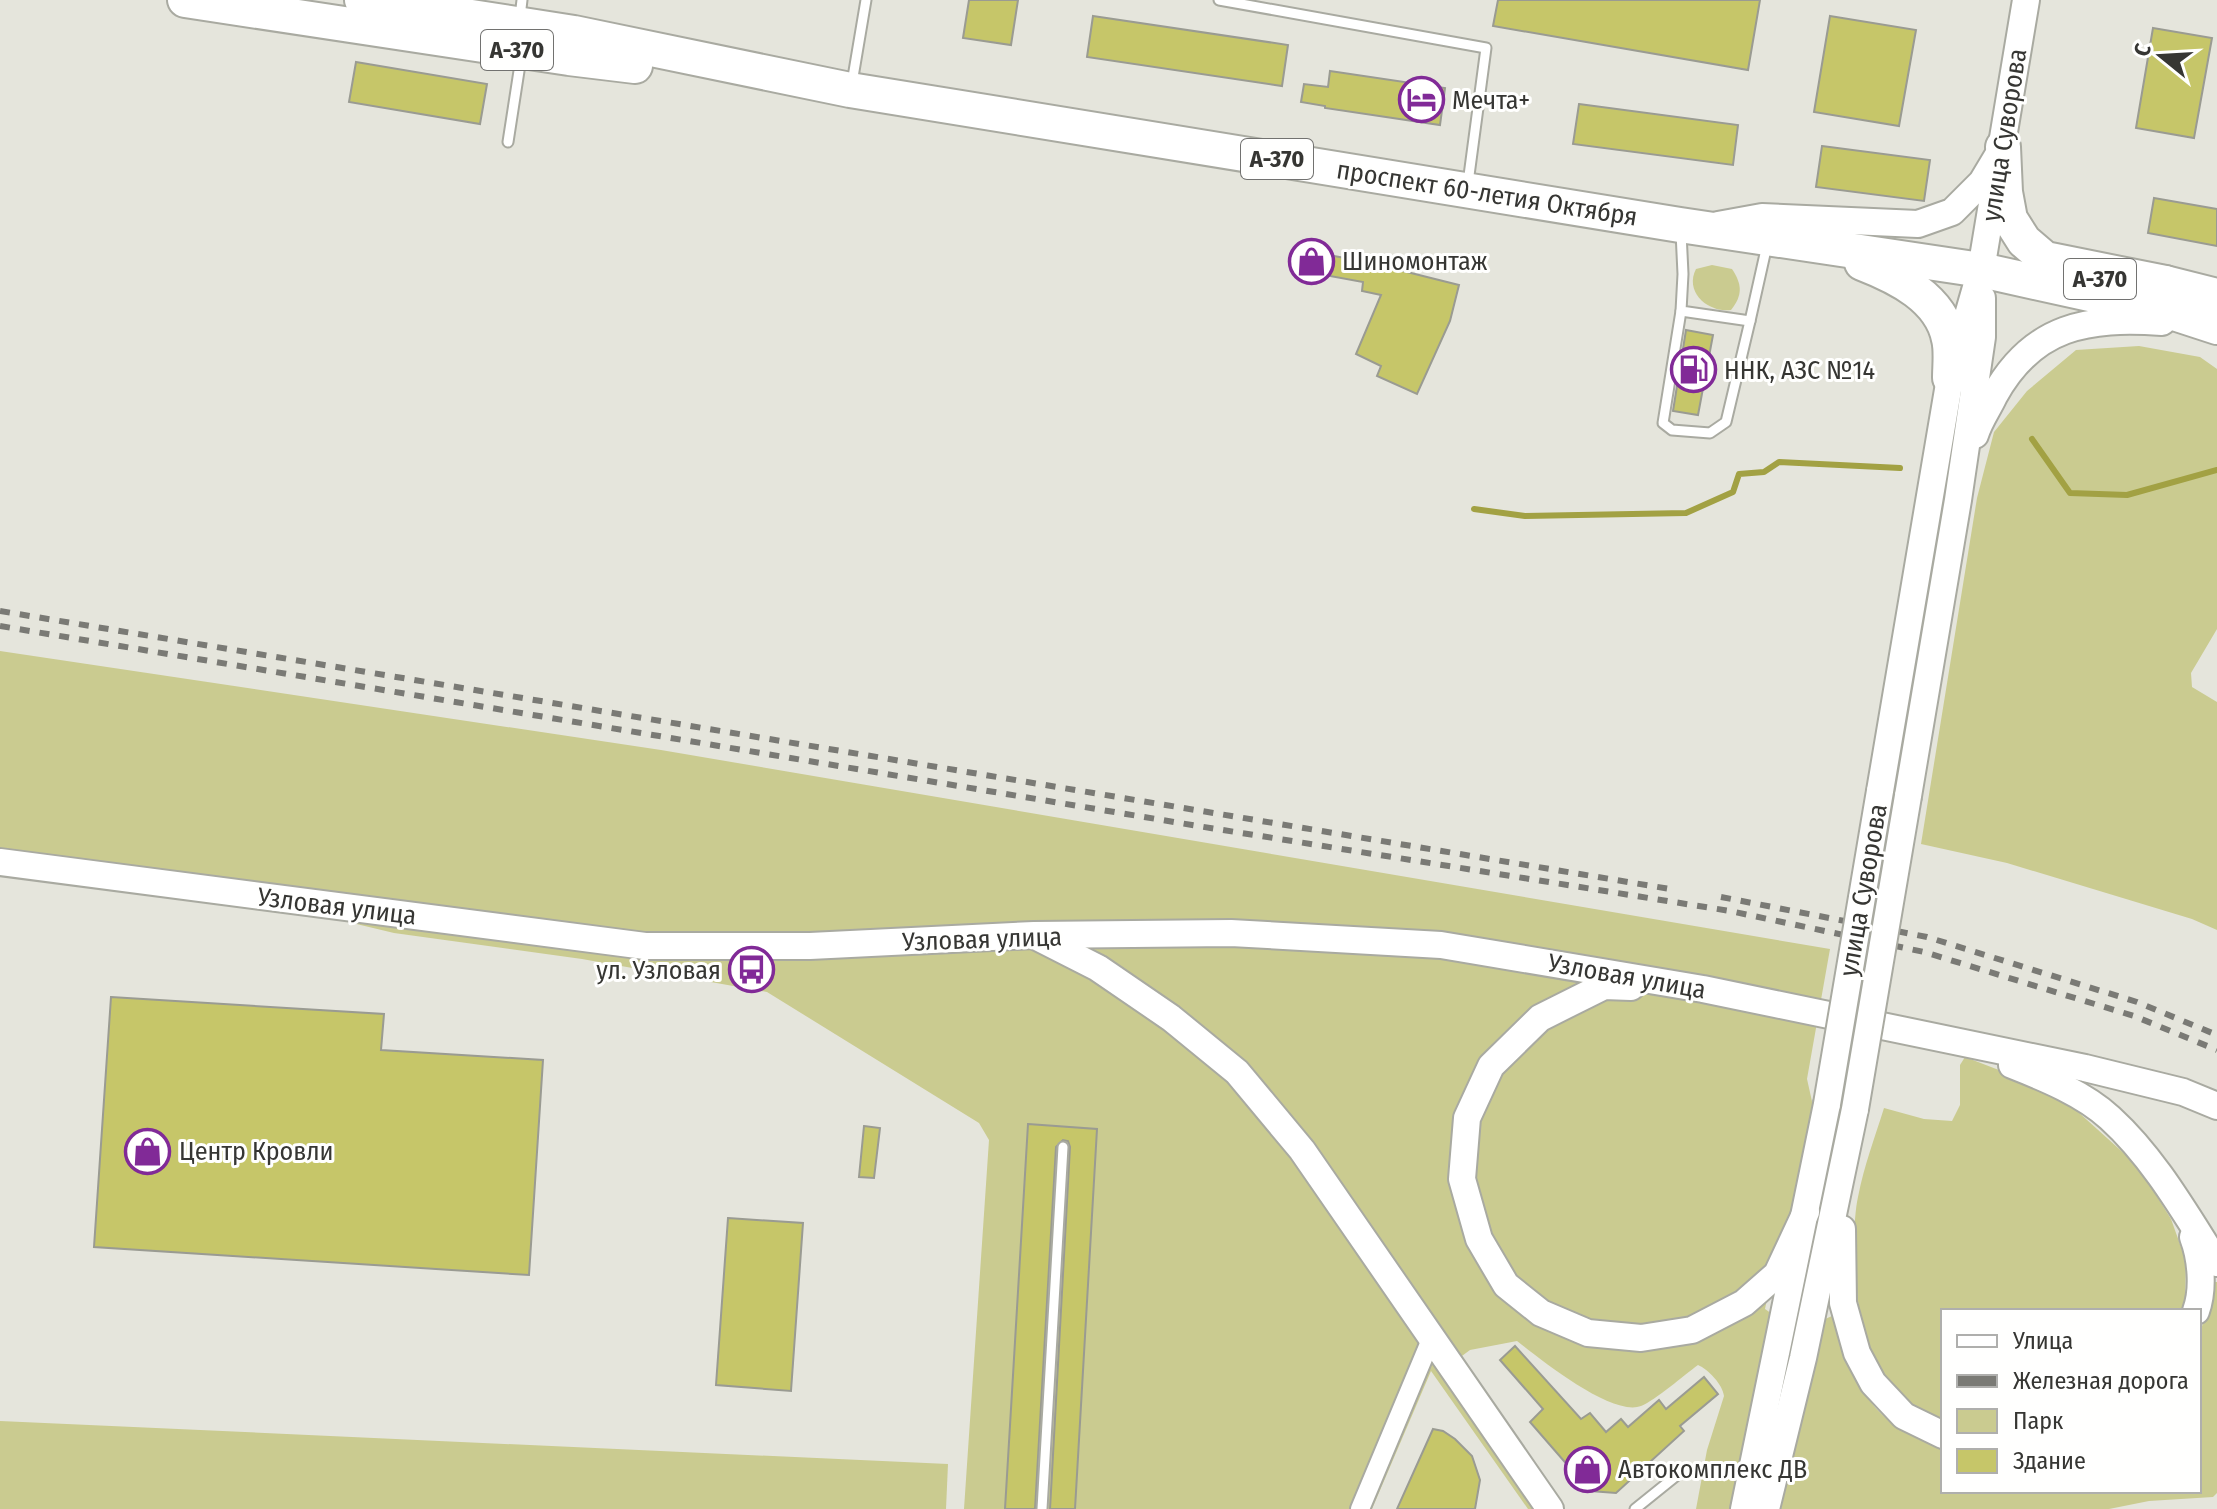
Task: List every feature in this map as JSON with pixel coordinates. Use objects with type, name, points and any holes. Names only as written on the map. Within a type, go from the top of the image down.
[{"type":"highway","name":"проспект 60-летия Октября","points":[[185,0],[521,25]]},
{"type":"highway","name":"проспект 60-летия Октября","points":[[362,0],[574,33],[850,90],[1691,227],[1981,270]]},
{"type":"highway","points":[[2003,147],[2010,219],[2024,241],[2045,259],[2165,283]]},
{"type":"highway","points":[[1821,246],[1891,274],[1919,293],[1942,317],[1950,341],[1950,378]]},
{"type":"highway","name":"А-370","points":[[1981,270],[2165,283],[2214,316]]},
{"type":"highway","name":"А-370","points":[[1981,270],[2171,312],[2214,316]]},
{"type":"street","name":"улица Суворова","points":[[1744,1509],[1827,1104],[1950,378],[1981,270],[2026,0]]},
{"type":"street","points":[[1691,227],[1762,217],[1918,224],[1952,212],[1982,182],[2003,147]]},
{"type":"street","name":"улица Суворова","points":[[1766,1509],[1803,1358],[1855,1109],[1958,500],[1982,337],[1981,270]]},
{"type":"street","points":[[1958,500],[1977,429],[1998,389],[2023,356],[2057,333],[2096,321],[2214,316]]},
{"type":"street","name":"Узловая улица","points":[[0,862],[645,946],[810,946],[1034,935],[1231,933],[1441,945],[1703,989],[1960,1044]]},
{"type":"street","points":[[1034,935],[1098,968],[1171,1018],[1237,1072],[1302,1150],[1550,1509]]},
{"type":"street","points":[[1537,960],[1557,976],[1562,989],[1559,999],[1491,1066],[1467,1118],[1462,1179],[1479,1239],[1506,1285],[1541,1313],[1588,1333],[1641,1338],[1692,1330],[1744,1303],[1777,1274],[1806,1212]]},
{"type":"street","points":[[1540,1018],[1604,986],[1703,989]]},
{"type":"street","points":[[1960,1044],[2085,1068],[2183,1092],[2217,1106]]},
{"type":"street","points":[[1960,1044],[2035,1074],[2109,1116],[2146,1157],[2217,1263]]},
{"type":"street","points":[[1855,1109],[1842,1221],[1843,1303],[1857,1353],[1873,1383],[1904,1416],[1941,1434]]},
{"type":"street","points":[[2182,1208],[2200,1255],[2197,1309]]},
{"type":"street","points":[[1360,1509],[1432,1337]]},
{"type":"lane","points":[[850,90],[866,0]]},
{"type":"lane","points":[[1219,0],[1486,48],[1467,190]]},
{"type":"lane","points":[[508,142],[521,25]]},
{"type":"lane","points":[[1691,227],[1663,423],[1672,430],[1710,433],[1726,422],[1768,238]]},
{"type":"lane","points":[[1681,311],[1750,321]]},
{"type":"lane","points":[[1042,1509],[1063,1147]]},
{"type":"lane","points":[[1635,1509],[1676,1476]]},
{"type":"green space","points":[[1712,265],[1732,269],[1738,280],[1738,299],[1731,310],[1707,304],[1700,299],[1693,286],[1696,269]]},
{"type":"green space","points":[[2139,346],[2200,357],[2217,369],[2217,629],[2191,673],[2192,687],[2217,702],[2217,930],[2192,919],[2007,863],[1921,844],[1977,498],[1994,432],[2027,391],[2076,350]]},
{"type":"green space","points":[[0,651],[661,750],[1830,949],[1807,1079],[1813,1106],[1798,1203],[1777,1251],[1765,1309],[1775,1316],[1731,1509],[1696,1509],[1707,1450],[1724,1396],[1718,1382],[1706,1370],[1698,1365],[1647,1403],[1628,1407],[1595,1395],[1517,1341],[1470,1350],[1451,1364],[1550,1509],[1528,1509],[1431,1371],[1372,1509],[964,1509],[989,1140],[979,1123],[767,992],[582,959],[394,933],[85,859],[0,849]]},
{"type":"green space","points":[[1965,1057],[2056,1092],[2138,1166],[2171,1219],[2186,1261],[2185,1309],[1941,1309],[1941,1421],[1902,1395],[1872,1356],[1858,1301],[1854,1232],[1860,1185],[1884,1108],[1924,1119],[1952,1121],[1960,1105],[1960,1065]]},
{"type":"green space","points":[[2210,1282],[2217,1282],[2217,1493],[2213,1497],[2149,1501],[2109,1509],[1781,1509],[1823,1320],[1832,1316],[1849,1364],[1876,1409],[1903,1430],[1941,1445],[1941,1493],[2201,1493],[2201,1329],[2210,1303]]},
{"type":"green space","points":[[0,1421],[948,1464],[946,1509],[0,1509]]},
{"type":"building","points":[[969,0],[1018,0],[1011,45],[963,38]]},
{"type":"building","points":[[1498,0],[1760,0],[1748,70],[1493,26]]},
{"type":"building","points":[[1093,16],[1288,45],[1282,86],[1087,57]]},
{"type":"building","points":[[1830,16],[1916,30],[1899,126],[1814,112]]},
{"type":"building","points":[[2153,28],[2212,38],[2194,138],[2136,128]]},
{"type":"building","points":[[356,62],[487,84],[480,124],[349,102]]},
{"type":"building","points":[[1330,71],[1445,88],[1440,125],[1301,102],[1304,84],[1328,87]]},
{"type":"building","points":[[1579,104],[1738,125],[1733,165],[1573,144]]},
{"type":"building","points":[[1822,146],[1930,160],[1924,201],[1816,187]]},
{"type":"building","points":[[2154,198],[2217,209],[2217,246],[2148,233]]},
{"type":"building","points":[[1323,254],[1459,285],[1450,321],[1417,394],[1377,376],[1381,366],[1356,354],[1381,295],[1362,291],[1363,282],[1319,274]]},
{"type":"building","points":[[1686,330],[1713,335],[1698,415],[1673,411]]},
{"type":"building","points":[[111,997],[384,1014],[381,1050],[543,1060],[529,1275],[94,1247]]},
{"type":"building","points":[[1028,1124],[1097,1129],[1075,1509],[1050,1509],[1070,1147],[1068,1141],[1063,1140],[1056,1147],[1035,1509],[1005,1509]]},
{"type":"building","points":[[864,1126],[880,1128],[874,1178],[859,1177]]},
{"type":"building","points":[[728,1218],[803,1223],[791,1391],[716,1385]]},
{"type":"building","points":[[1515,1346],[1581,1419],[1590,1413],[1606,1432],[1621,1419],[1628,1427],[1659,1400],[1666,1409],[1704,1377],[1718,1394],[1680,1426],[1684,1431],[1616,1493],[1590,1491],[1530,1422],[1543,1409],[1500,1360]]},
{"type":"building","points":[[1433,1429],[1455,1439],[1472,1456],[1480,1480],[1475,1509],[1397,1509]]},
{"type":"waterway","points":[[2032,439],[2070,493],[2127,495],[2217,470]]},
{"type":"waterway","points":[[1474,509],[1525,516],[1686,513],[1733,492],[1739,474],[1764,472],[1779,462],[1900,468]]},
{"type":"railway","points":[[0,611],[1670,889]]},
{"type":"railway","points":[[0,626],[1198,826],[1730,911],[1924,952],[2134,1016],[2217,1050]]},
{"type":"railway","points":[[1721,897],[1927,937],[2137,1002],[2217,1035]]},
{"type":"place","name":"Мечта+","points":[[1421,100]]},
{"type":"place","name":"Шиномонтаж","points":[[1311,261]]},
{"type":"place","name":"ННК, АЗС №14","points":[[1693,370]]},
{"type":"place","name":"ул. Узловая","points":[[752,970]]},
{"type":"place","name":"Центр Кровли","points":[[148,1151]]},
{"type":"place","name":"Автокомплекс ДВ","points":[[1587,1469]]}]
